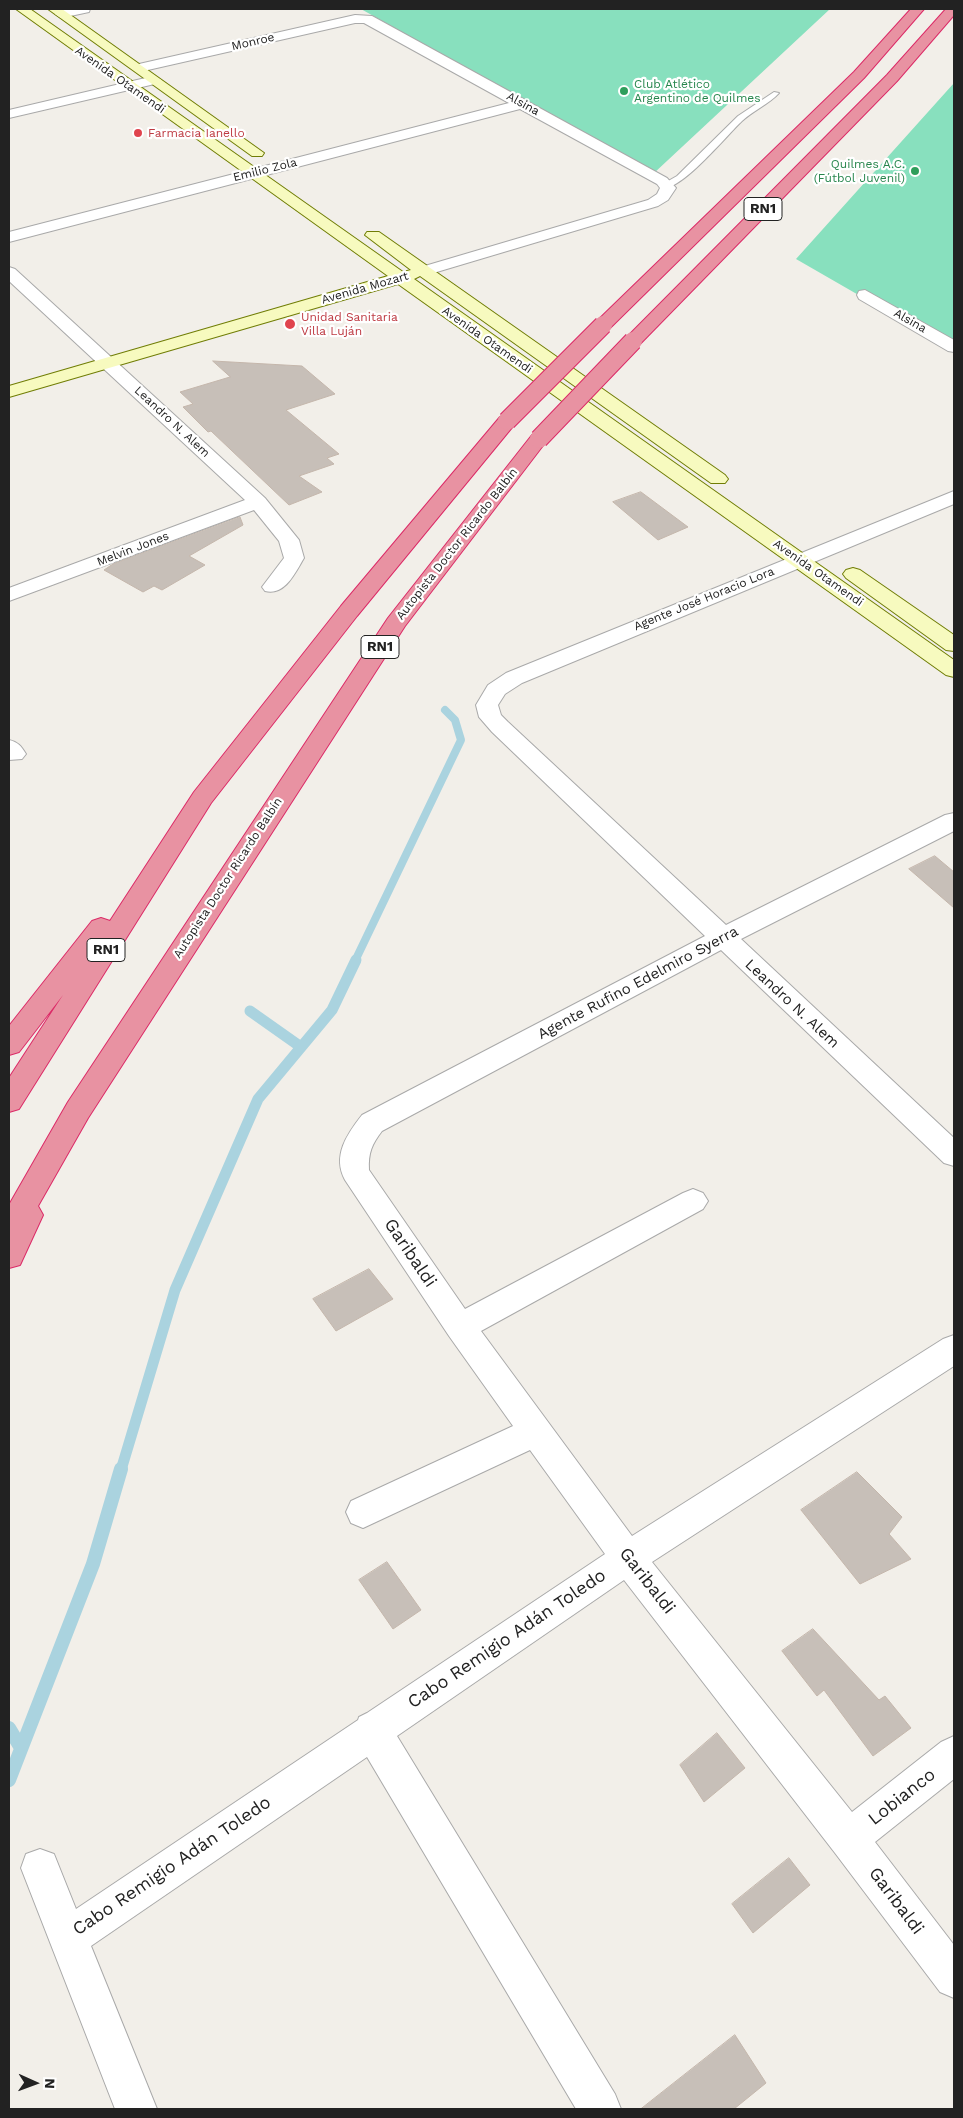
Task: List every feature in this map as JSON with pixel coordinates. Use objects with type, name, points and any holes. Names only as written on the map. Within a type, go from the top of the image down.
[{"type":"highway","name":"RN1","points":[[9,1101],[202,798],[349,611],[507,422],[603,325],[859,75],[918,9]]},
{"type":"highway","name":"Autopista Doctor Ricardo Balbín","points":[[9,1231],[78,1110],[396,623],[539,440],[633,341],[892,78],[953,9]]},
{"type":"highway","points":[[9,1045],[202,798]]},
{"type":"highway","points":[[9,1256],[78,1110]]},
{"type":"main road","name":"Avenida Otamendi","points":[[22,9],[400,278],[954,645]]},
{"type":"main road","name":"Avenida Otamendi","points":[[57,11],[294,179]]},
{"type":"main road","name":"Avenida Otamendi","points":[[359,225],[731,488]]},
{"type":"main road","name":"Avenida Mozart","points":[[9,392],[424,271]]},
{"type":"main road","name":"Avenida Otamendi","points":[[808,550],[954,670]]},
{"type":"street","points":[[57,11],[84,9]]},
{"type":"street","name":"Monroe","points":[[139,68],[355,19],[367,18]]},
{"type":"street","name":"Alsina","points":[[367,18],[662,180],[664,192]]},
{"type":"street","points":[[9,114],[154,80]]},
{"type":"street","name":"Emilio Zola","points":[[9,237],[521,104]]},
{"type":"street","name":"Avenida Mozart","points":[[424,271],[653,203],[664,192]]},
{"type":"street","name":"Leandro N. Alem","points":[[9,272],[258,502],[289,540],[294,558],[285,574],[272,587]]},
{"type":"street","name":"Alsina","points":[[865,295],[954,347]]},
{"type":"street","name":"Agente José Horacio Lora","points":[[500,727],[490,718],[488,705],[496,690],[514,678],[808,550],[954,497]]},
{"type":"street","name":"Melvin Jones","points":[[9,595],[258,502]]},
{"type":"street","name":"Leandro N. Alem","points":[[500,727],[954,1155]]},
{"type":"street","name":"Agente Rufino Edelmiro Syerra","points":[[355,1172],[354,1157],[356,1143],[372,1123],[722,938],[954,820]]},
{"type":"street","name":"Garibaldi","points":[[355,1172],[460,1327],[628,1558],[849,1839],[954,1978]]},
{"type":"street","points":[[460,1327],[693,1201]]},
{"type":"street","name":"Cabo Remigio Adán Toledo","points":[[67,1939],[372,1730],[628,1558],[954,1349]]},
{"type":"street","points":[[363,1512],[537,1431]]},
{"type":"street","points":[[372,1730],[600,2109]]},
{"type":"street","name":"Lobianco","points":[[849,1839],[954,1755]]},
{"type":"street","points":[[40,1868],[136,2109]]},
{"type":"lane","points":[[664,192],[742,118],[776,93]]},
{"type":"green space","name":"Club Atlético Argentino de Quilmes","points":[[361,9],[830,9],[653,174]]},
{"type":"green space","name":"Quilmes A.C. (Fútbol Juvenil)","points":[[954,83],[954,350],[796,259]]},
{"type":"building","points":[[213,361],[302,366],[335,394],[286,410],[339,454],[327,458],[334,464],[299,476],[322,492],[289,505],[183,407],[193,404],[180,392],[230,377]]},
{"type":"building","points":[[641,492],[688,527],[658,540],[613,502]]},
{"type":"building","points":[[240,517],[243,525],[189,556],[205,565],[162,590],[154,586],[143,592],[104,570],[113,564]]},
{"type":"building","points":[[935,856],[954,872],[954,908],[909,869]]},
{"type":"building","points":[[369,1269],[393,1299],[336,1331],[313,1299]]},
{"type":"building","points":[[857,1472],[902,1517],[889,1534],[911,1559],[860,1584],[801,1510]]},
{"type":"building","points":[[387,1562],[421,1610],[393,1629],[359,1580]]},
{"type":"building","points":[[813,1629],[879,1700],[885,1696],[911,1728],[873,1756],[824,1690],[817,1696],[782,1651]]},
{"type":"building","points":[[717,1733],[745,1768],[704,1802],[680,1765]]},
{"type":"building","points":[[789,1858],[810,1885],[753,1933],[732,1904]]},
{"type":"building","points":[[735,2035],[766,2083],[734,2109],[641,2109]]},
{"type":"waterway","points":[[355,961],[461,740],[455,720],[445,710]]},
{"type":"waterway","points":[[121,1470],[175,1290],[258,1099],[332,1010],[356,960]]},
{"type":"waterway","points":[[250,1011],[301,1047]]},
{"type":"waterway","points":[[9,1780],[93,1564],[121,1469]]},
{"type":"waterway","points":[[9,1728],[21,1748]]},
{"type":"place","name":"Club Atlético Argentino de Quilmes","points":[[624,91]]},
{"type":"place","name":"Farmacia Ianello","points":[[138,133]]},
{"type":"place","name":"Quilmes A.C. (Fútbol Juvenil)","points":[[915,171]]},
{"type":"place","name":"Unidad Sanitaria Villa Luján","points":[[290,324]]}]
